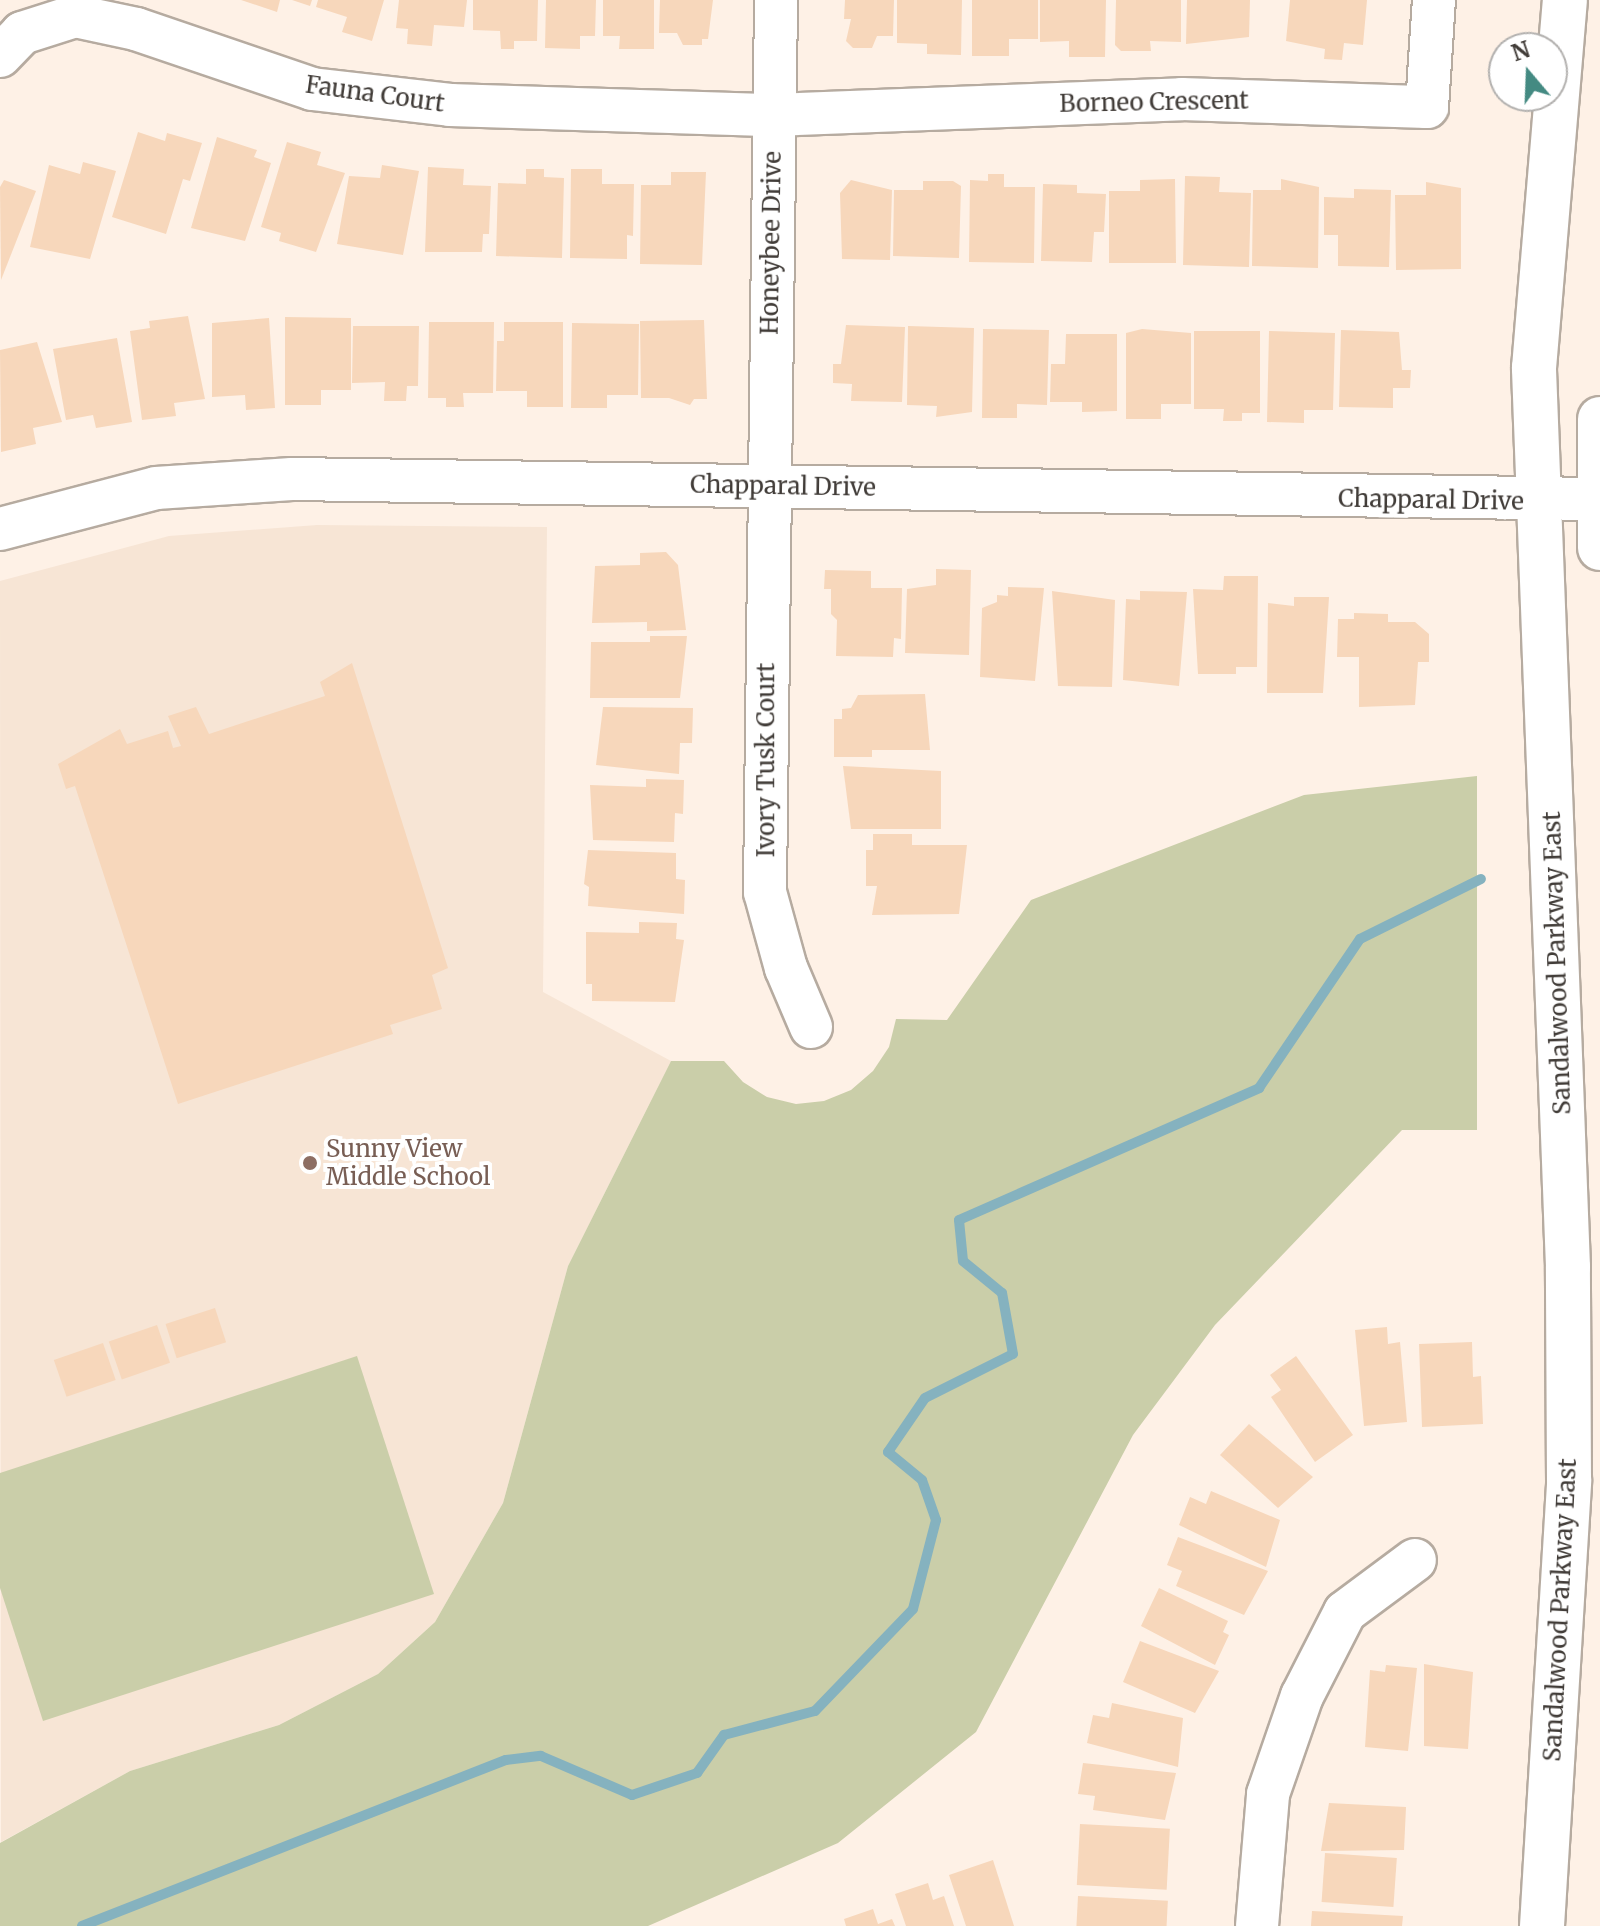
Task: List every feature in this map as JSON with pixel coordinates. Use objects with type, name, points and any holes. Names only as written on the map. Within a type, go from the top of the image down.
[{"type":"main road","name":"Sandalwood Parkway East","points":[[1565,0],[1534,368],[1577,500],[1600,548]]},
{"type":"main road","name":"Sandalwood Parkway East","points":[[1542,1926],[1569,1480],[1577,500],[1600,419]]},
{"type":"street","name":"Honeybee Drive","points":[[768,486],[776,0]]},
{"type":"street","name":"Borneo Crescent","points":[[773,115],[1182,99],[1427,107],[1434,0]]},
{"type":"street","name":"Fauna Court","points":[[0,56],[22,33],[75,16],[136,29],[312,89],[450,105],[773,115]]},
{"type":"street","name":"Chapparal Drive","points":[[0,529],[156,488],[292,479],[1577,500]]},
{"type":"street","name":"Ivory Tusk Court","points":[[768,486],[765,892],[786,968],[811,1027]]},
{"type":"street","points":[[1257,1926],[1268,1794],[1302,1696],[1345,1612],[1415,1560]]},
{"type":"shaded area","name":"Sunny View Middle School","points":[[317,525],[547,527],[543,992],[671,1061],[568,1266],[503,1503],[435,1622],[378,1674],[279,1725],[130,1771],[1,1842],[0,581],[169,536]]},
{"type":"green space","points":[[1477,776],[1477,1130],[1402,1130],[1215,1325],[1133,1435],[976,1732],[838,1843],[648,1926],[0,1926],[0,1843],[130,1771],[279,1725],[378,1674],[435,1622],[503,1503],[568,1266],[671,1061],[724,1061],[743,1082],[767,1097],[796,1104],[824,1101],[851,1090],[873,1071],[889,1047],[896,1019],[947,1020],[1031,900],[1304,795]]},
{"type":"green space","points":[[357,1356],[434,1594],[43,1721],[0,1588],[0,1473]]},
{"type":"building","points":[[241,0],[280,0],[277,12]]},
{"type":"building","points":[[292,0],[312,0],[310,6]]},
{"type":"building","points":[[318,0],[384,0],[372,41],[342,32],[347,17],[316,7]]},
{"type":"building","points":[[399,0],[467,0],[464,27],[434,25],[432,46],[407,44],[408,29],[396,28]]},
{"type":"building","points":[[473,0],[538,0],[537,41],[514,41],[514,49],[501,49],[500,31],[473,30]]},
{"type":"building","points":[[546,0],[596,0],[595,36],[580,36],[580,49],[545,48]]},
{"type":"building","points":[[603,0],[654,0],[654,49],[619,49],[620,36],[603,36]]},
{"type":"building","points":[[660,0],[713,0],[708,39],[702,39],[702,45],[683,45],[677,33],[659,33]]},
{"type":"building","points":[[845,0],[894,0],[893,36],[877,36],[872,48],[853,48],[846,41],[851,19],[844,19]]},
{"type":"building","points":[[897,0],[962,0],[961,55],[927,54],[927,44],[897,43]]},
{"type":"building","points":[[972,0],[1038,0],[1038,39],[1009,39],[1009,56],[972,56]]},
{"type":"building","points":[[1040,0],[1106,0],[1105,57],[1069,57],[1069,41],[1040,42]]},
{"type":"building","points":[[1116,0],[1181,0],[1181,42],[1150,41],[1151,51],[1121,51],[1115,45]]},
{"type":"building","points":[[1187,0],[1250,0],[1249,37],[1186,44]]},
{"type":"building","points":[[1290,0],[1367,0],[1363,45],[1344,43],[1342,60],[1324,59],[1325,49],[1286,41]]},
{"type":"building","points":[[138,132],[165,141],[167,133],[202,143],[190,181],[183,179],[166,234],[112,217]]},
{"type":"building","points":[[217,137],[257,150],[254,157],[271,163],[245,241],[191,228]]},
{"type":"building","points":[[287,142],[321,152],[317,165],[345,173],[316,252],[279,241],[281,233],[261,227]]},
{"type":"building","points":[[83,162],[116,171],[90,259],[30,247],[49,165],[80,174]]},
{"type":"building","points":[[382,165],[419,171],[403,255],[337,244],[349,176],[380,178]]},
{"type":"building","points":[[428,167],[464,169],[463,185],[491,186],[489,234],[483,234],[482,252],[425,252]]},
{"type":"building","points":[[526,169],[544,169],[544,177],[564,178],[562,258],[496,256],[498,183],[526,184]]},
{"type":"building","points":[[571,169],[602,169],[602,184],[634,184],[633,236],[627,235],[627,259],[570,258]]},
{"type":"building","points":[[671,172],[706,172],[702,265],[640,264],[641,185],[671,185]]},
{"type":"building","points":[[988,174],[1004,174],[1004,187],[1035,187],[1034,263],[969,262],[970,180],[988,181]]},
{"type":"building","points":[[1185,176],[1220,177],[1219,192],[1251,193],[1249,267],[1183,265]]},
{"type":"building","points":[[1175,179],[1176,263],[1109,263],[1109,191],[1140,191],[1140,180]]},
{"type":"building","points":[[1281,179],[1319,187],[1318,268],[1252,266],[1253,190],[1281,190]]},
{"type":"building","points":[[4,180],[36,191],[1,280],[0,187]]},
{"type":"building","points":[[851,180],[892,190],[890,260],[842,259],[840,193]]},
{"type":"building","points":[[923,181],[953,181],[961,186],[959,258],[893,256],[894,190],[923,190]]},
{"type":"building","points":[[1426,182],[1461,188],[1461,269],[1396,270],[1395,195],[1426,195]]},
{"type":"building","points":[[1043,184],[1077,185],[1077,193],[1106,194],[1104,232],[1094,232],[1092,262],[1041,261]]},
{"type":"building","points":[[1354,189],[1391,190],[1389,267],[1338,266],[1338,235],[1324,235],[1324,197],[1354,198]]},
{"type":"building","points":[[188,316],[205,399],[174,403],[176,416],[142,420],[130,331],[150,328],[149,321]]},
{"type":"building","points":[[285,317],[351,318],[351,390],[321,390],[321,405],[285,405]]},
{"type":"building","points":[[269,318],[275,408],[246,410],[245,395],[212,397],[212,323]]},
{"type":"building","points":[[704,320],[707,399],[694,399],[690,405],[669,398],[641,398],[640,321]]},
{"type":"building","points":[[429,322],[494,322],[493,393],[463,393],[464,407],[446,407],[446,398],[428,398]]},
{"type":"building","points":[[504,322],[563,322],[563,407],[527,407],[527,391],[496,391],[497,341],[504,341]]},
{"type":"building","points":[[572,323],[639,324],[638,395],[607,395],[607,408],[571,408]]},
{"type":"building","points":[[846,325],[905,327],[902,402],[851,401],[852,384],[833,383],[833,364],[841,364]]},
{"type":"building","points":[[353,326],[419,326],[418,386],[407,386],[406,401],[384,401],[385,382],[352,383]]},
{"type":"building","points":[[908,326],[974,328],[972,412],[936,417],[937,406],[907,405]]},
{"type":"building","points":[[983,329],[1049,330],[1047,405],[1017,404],[1017,418],[982,418]]},
{"type":"building","points":[[1142,329],[1191,333],[1191,404],[1161,404],[1161,419],[1126,419],[1126,333]]},
{"type":"building","points":[[1341,330],[1399,332],[1402,370],[1411,370],[1410,388],[1393,388],[1393,408],[1339,407]]},
{"type":"building","points":[[1194,331],[1260,331],[1260,413],[1242,413],[1242,421],[1223,421],[1224,409],[1194,409]]},
{"type":"building","points":[[1269,331],[1335,333],[1333,410],[1304,410],[1304,423],[1267,422]]},
{"type":"building","points":[[1066,334],[1117,334],[1117,411],[1082,412],[1082,402],[1050,402],[1051,364],[1065,364]]},
{"type":"building","points":[[117,338],[132,422],[96,428],[93,415],[66,420],[53,349]]},
{"type":"building","points":[[37,342],[62,422],[33,428],[36,444],[1,452],[0,350]]},
{"type":"building","points":[[666,552],[678,565],[686,630],[647,631],[647,622],[592,623],[595,566],[640,565],[640,553]]},
{"type":"building","points":[[936,569],[971,570],[969,655],[905,653],[907,589],[936,585]]},
{"type":"building","points":[[825,570],[871,571],[871,588],[902,588],[901,639],[894,638],[893,657],[836,656],[837,620],[831,614],[831,589],[824,589]]},
{"type":"building","points":[[1224,576],[1258,576],[1257,667],[1236,667],[1236,674],[1198,674],[1193,589],[1223,590]]},
{"type":"building","points":[[1008,587],[1044,588],[1035,681],[980,677],[982,608],[997,602],[997,595],[1008,596]]},
{"type":"building","points":[[1052,591],[1115,600],[1112,687],[1058,686]]},
{"type":"building","points":[[1140,591],[1187,592],[1179,686],[1123,680],[1126,599],[1140,600]]},
{"type":"building","points":[[1294,597],[1329,597],[1323,693],[1267,693],[1268,603],[1294,606]]},
{"type":"building","points":[[1354,613],[1388,614],[1388,622],[1415,622],[1429,634],[1429,662],[1418,662],[1415,705],[1359,707],[1359,657],[1337,657],[1338,619],[1354,619]]},
{"type":"building","points":[[650,636],[687,636],[680,698],[590,698],[591,642],[650,642]]},
{"type":"building","points":[[352,663],[448,968],[432,975],[442,1009],[390,1025],[393,1034],[178,1104],[75,786],[66,789],[58,764],[120,729],[127,744],[168,731],[173,748],[181,746],[168,716],[196,707],[209,734],[325,696],[320,682]]},
{"type":"building","points":[[925,694],[930,750],[872,750],[872,757],[834,757],[834,719],[842,719],[842,709],[851,708],[858,695]]},
{"type":"building","points":[[603,707],[693,708],[692,743],[680,743],[679,774],[596,765]]},
{"type":"building","points":[[843,766],[941,771],[941,829],[851,829]]},
{"type":"building","points":[[646,779],[684,780],[683,814],[675,813],[674,842],[593,840],[590,785],[646,787]]},
{"type":"building","points":[[873,834],[912,834],[912,845],[967,845],[959,914],[872,915],[877,886],[866,886],[866,850],[873,850]]},
{"type":"building","points":[[588,850],[676,853],[676,879],[685,880],[684,914],[588,906],[589,887],[584,884]]},
{"type":"building","points":[[639,922],[677,923],[676,939],[684,940],[675,1002],[592,1001],[592,984],[586,984],[586,932],[639,933]]},
{"type":"building","points":[[215,1308],[226,1342],[177,1358],[166,1324]]},
{"type":"building","points":[[157,1325],[170,1363],[122,1379],[109,1342]]},
{"type":"building","points":[[1387,1327],[1388,1344],[1400,1342],[1407,1422],[1364,1426],[1355,1330]]},
{"type":"building","points":[[1472,1342],[1473,1377],[1481,1376],[1483,1424],[1422,1427],[1419,1344]]},
{"type":"building","points":[[103,1343],[116,1380],[67,1397],[54,1360]]},
{"type":"building","points":[[1296,1356],[1353,1435],[1315,1462],[1271,1397],[1281,1390],[1270,1375]]},
{"type":"building","points":[[1249,1424],[1313,1477],[1278,1508],[1220,1455]]},
{"type":"building","points":[[1211,1491],[1280,1520],[1266,1567],[1179,1525],[1190,1497],[1206,1504]]},
{"type":"building","points":[[1178,1537],[1268,1571],[1244,1615],[1176,1586],[1182,1571],[1167,1565]]},
{"type":"building","points":[[1159,1588],[1228,1621],[1223,1632],[1229,1635],[1215,1665],[1141,1626]]},
{"type":"building","points":[[1140,1641],[1219,1671],[1195,1713],[1123,1682]]},
{"type":"building","points":[[1424,1664],[1473,1672],[1468,1749],[1424,1746]]},
{"type":"building","points":[[1386,1665],[1417,1668],[1408,1751],[1365,1747],[1370,1670],[1385,1672]]},
{"type":"building","points":[[1112,1703],[1183,1718],[1178,1767],[1087,1743],[1093,1715],[1109,1718]]},
{"type":"building","points":[[1083,1763],[1176,1773],[1165,1820],[1093,1810],[1095,1796],[1078,1794]]},
{"type":"building","points":[[1329,1803],[1406,1807],[1404,1850],[1321,1851]]},
{"type":"building","points":[[1080,1824],[1170,1829],[1167,1890],[1077,1885]]},
{"type":"building","points":[[1325,1853],[1397,1858],[1393,1907],[1322,1902]]},
{"type":"building","points":[[993,1860],[1014,1926],[966,1926],[949,1875]]},
{"type":"building","points":[[928,1883],[933,1900],[944,1896],[954,1926],[906,1926],[895,1894]]},
{"type":"building","points":[[1078,1896],[1168,1901],[1167,1926],[1076,1926]]},
{"type":"building","points":[[873,1909],[878,1924],[892,1919],[895,1926],[846,1926],[844,1919]]},
{"type":"building","points":[[1312,1911],[1403,1916],[1402,1926],[1311,1926]]},
{"type":"waterway","points":[[82,1926],[506,1760],[541,1756],[632,1795],[697,1773],[724,1735],[815,1711],[913,1609],[936,1520],[922,1480],[888,1452],[925,1398],[1013,1354],[1002,1293],[963,1261],[959,1220],[1259,1088],[1360,939],[1481,879]]},
{"type":"place","name":"Sunny View Middle School","points":[[310,1163]]}]
